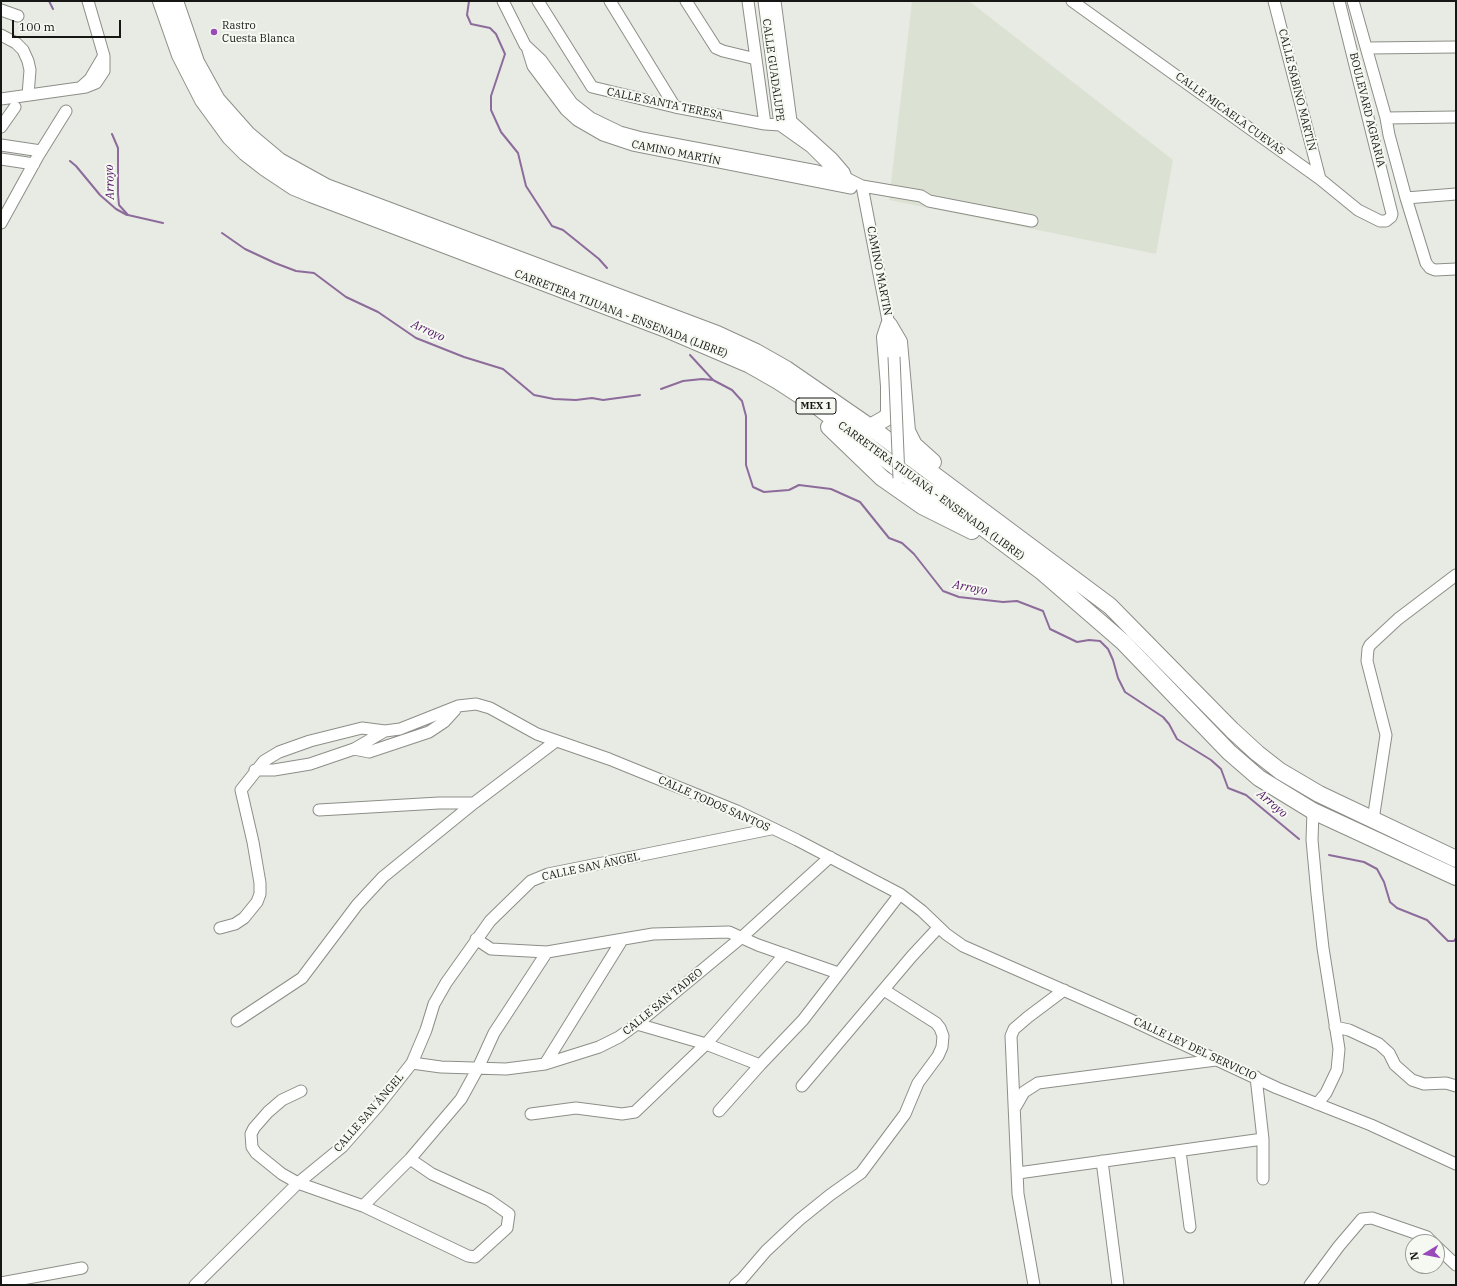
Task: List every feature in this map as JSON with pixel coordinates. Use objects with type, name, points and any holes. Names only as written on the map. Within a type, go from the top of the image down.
[{"type":"highway","name":"CARRETERA TIJUANA - ENSENADA (LIBRE)","points":[[161,1],[191,78],[215,119],[246,153],[294,186],[365,216],[666,329],[750,365],[778,381],[818,407],[915,482],[981,526],[1040,571],[1123,642],[1229,752],[1259,778],[1313,811],[1456,877]]},
{"type":"highway","name":"CARRETERA TIJUANA - ENSENADA (LIBRE)","points":[[175,1],[196,62],[217,100],[248,135],[279,161],[326,187],[717,334],[756,352],[786,369],[942,479],[1110,606],[1257,753],[1280,771],[1319,794],[1456,859]]},
{"type":"highway","points":[[870,427],[886,418],[889,413],[889,386],[885,337],[889,325]]},
{"type":"highway","points":[[889,325],[899,342],[907,431],[914,445],[936,466],[942,479]]},
{"type":"highway","points":[[778,381],[790,397],[835,432],[882,478],[898,483],[922,506],[965,526],[1012,559],[1040,571]]},
{"type":"street","points":[[1,98],[92,86],[96,77],[104,66],[104,56],[88,1]]},
{"type":"street","name":"CAMINO MARTÍN","points":[[503,1],[516,30],[528,50],[533,66],[566,110],[577,120],[602,135],[634,145],[844,182],[864,189],[920,203],[930,201],[1032,221]]},
{"type":"street","name":"CALLE SANTA TERESA","points":[[538,1],[592,87],[623,96],[765,124],[780,125],[791,121]]},
{"type":"street","points":[[610,1],[675,107]]},
{"type":"street","points":[[686,1],[716,48],[723,51],[756,58]]},
{"type":"street","points":[[740,1],[750,14]]},
{"type":"street","points":[[748,1],[765,124]]},
{"type":"street","name":"CALLE GUADALUPE","points":[[764,1],[780,125],[811,147],[844,182]]},
{"type":"street","name":"CALLE GUADALUPE","points":[[775,1],[791,121],[832,158],[844,182]]},
{"type":"street","name":"CALLE MICAELA CUEVAS","points":[[1072,1],[1320,179],[1358,210],[1380,221],[1389,220]]},
{"type":"street","name":"CALLE SABINO MARTÍN","points":[[1274,1],[1320,179]]},
{"type":"street","name":"BOULEVARD AGRARIA","points":[[1339,1],[1392,214],[1389,220]]},
{"type":"street","name":"BOULEVARD AGRARIA","points":[[1353,1],[1368,48],[1389,135],[1426,263],[1430,268],[1435,270],[1456,269]]},
{"type":"street","points":[[1,10],[18,16]]},
{"type":"street","points":[[1,35],[16,43],[23,50],[28,61],[30,70],[28,95]]},
{"type":"street","points":[[1368,48],[1456,47]]},
{"type":"street","points":[[1,127],[15,107]]},
{"type":"street","points":[[1,223],[66,111]]},
{"type":"street","points":[[1386,118],[1456,117]]},
{"type":"street","points":[[1,145],[38,157]]},
{"type":"street","points":[[1,159],[38,157]]},
{"type":"street","name":"CAMINO MARTIN","points":[[864,189],[894,357],[898,483]]},
{"type":"street","points":[[1406,198],[1456,194]]},
{"type":"street","points":[[1373,820],[1386,735],[1367,661],[1368,648],[1398,619],[1456,575]]},
{"type":"street","name":"CALLE TODOS SANTOS","points":[[458,706],[476,704],[490,708],[537,734],[609,759],[737,811],[830,857],[900,894],[922,911],[938,928]]},
{"type":"street","points":[[220,928],[235,924],[244,918],[257,902],[260,894],[260,883],[253,842],[241,790],[264,761],[280,752],[310,741],[362,728],[385,731],[400,729],[419,723],[458,706]]},
{"type":"street","points":[[354,749],[369,752],[429,732],[444,722],[458,706]]},
{"type":"street","points":[[256,770],[292,768],[354,749],[385,731]]},
{"type":"street","points":[[237,1021],[302,978],[370,890],[383,877],[474,803],[556,741]]},
{"type":"street","points":[[319,810],[439,803],[474,803]]},
{"type":"street","points":[[1313,811],[1312,840],[1318,902],[1339,1049],[1337,1070],[1326,1093],[1317,1104]]},
{"type":"street","name":"CALLE SAN ÁNGEL","points":[[195,1285],[298,1183],[342,1147],[378,1106],[412,1063],[440,993],[476,939],[490,921],[531,881],[548,874],[771,829]]},
{"type":"street","name":"CALLE SAN TADEO","points":[[412,1063],[441,1067],[506,1069],[545,1064],[599,1047],[619,1037],[637,1024],[742,937],[830,857]]},
{"type":"street","points":[[719,1111],[803,1020],[900,894]]},
{"type":"street","points":[[802,1086],[938,928]]},
{"type":"street","name":"CALLE LEY DEL SERVICIO","points":[[938,928],[963,946],[1064,990],[1256,1077],[1277,1088],[1371,1125],[1456,1164]]},
{"type":"street","points":[[476,939],[491,949],[547,952],[653,934],[729,932],[838,974]]},
{"type":"street","points":[[545,1064],[622,940]]},
{"type":"street","points":[[363,1206],[410,1159],[461,1099],[478,1068],[494,1033],[547,952]]},
{"type":"street","points":[[531,1114],[576,1108],[622,1114],[635,1112],[706,1044],[785,954]]},
{"type":"street","points":[[735,1285],[766,1251],[799,1220],[861,1173],[905,1114],[918,1083],[938,1056],[942,1047],[943,1036],[936,1023],[884,990]]},
{"type":"street","points":[[1034,1285],[1018,1194],[1016,1108],[1011,1036],[1014,1029],[1064,990]]},
{"type":"street","points":[[637,1024],[706,1044],[760,1065]]},
{"type":"street","points":[[1335,1027],[1349,1030],[1379,1044],[1389,1053],[1395,1064],[1412,1080],[1424,1084],[1453,1083]]},
{"type":"street","points":[[1016,1108],[1024,1092],[1038,1084],[1217,1060]]},
{"type":"street","points":[[1256,1077],[1263,1138],[1264,1179]]},
{"type":"street","points":[[301,1091],[282,1100],[268,1112],[254,1128],[250,1141],[256,1153],[267,1163],[298,1183],[363,1206],[475,1257],[507,1228],[509,1214],[489,1200],[432,1174],[410,1159]]},
{"type":"street","points":[[1018,1173],[1263,1138]]},
{"type":"street","points":[[1180,1151],[1190,1226]]},
{"type":"street","points":[[1102,1161],[1118,1285]]},
{"type":"street","points":[[1310,1285],[1339,1246],[1362,1219],[1372,1218],[1418,1234]]},
{"type":"street","points":[[1445,1255],[1456,1265]]},
{"type":"street","points":[[1,1283],[20,1282],[82,1268]]},
{"type":"shaded area","points":[[912,1],[969,1],[1173,160],[1156,254],[889,200]]},
{"type":"waterway","name":"Arroyo","points":[[49,1],[53,9]]},
{"type":"waterway","points":[[469,1],[467,15],[471,24],[490,28],[496,34],[505,54],[491,96],[491,110],[501,132],[518,153],[526,186],[552,226],[563,230],[599,259],[607,268]]},
{"type":"waterway","name":"Arroyo","points":[[112,134],[118,148],[119,205],[128,215],[163,223]]},
{"type":"waterway","points":[[70,161],[100,195],[116,209],[127,215]]},
{"type":"waterway","name":"Arroyo","points":[[222,233],[245,249],[275,263],[296,271],[314,273],[346,297],[378,312],[416,338],[464,357],[503,369],[534,395],[554,399],[576,400],[592,398],[603,400],[640,395]]},
{"type":"waterway","points":[[690,355],[713,380]]},
{"type":"waterway","name":"Arroyo","points":[[661,389],[683,381],[702,379],[713,380],[732,390],[742,401],[746,416],[746,465],[753,487],[764,492],[789,490],[799,485],[831,489],[860,502],[889,538],[902,543],[914,554],[943,591],[959,597],[1003,602],[1017,601],[1043,611],[1050,629],[1077,642],[1089,640],[1100,641],[1108,649],[1118,678],[1125,692],[1163,717],[1169,724],[1177,739],[1211,760],[1221,769],[1228,788],[1246,795],[1299,839]]},
{"type":"waterway","name":"Arroyo","points":[[1329,855],[1364,862],[1377,869],[1384,882],[1390,902],[1397,908],[1427,920],[1448,941],[1454,941],[1456,938]]},
{"type":"place","name":"Rastro Cuesta Blanca","points":[[214,32]]}]
